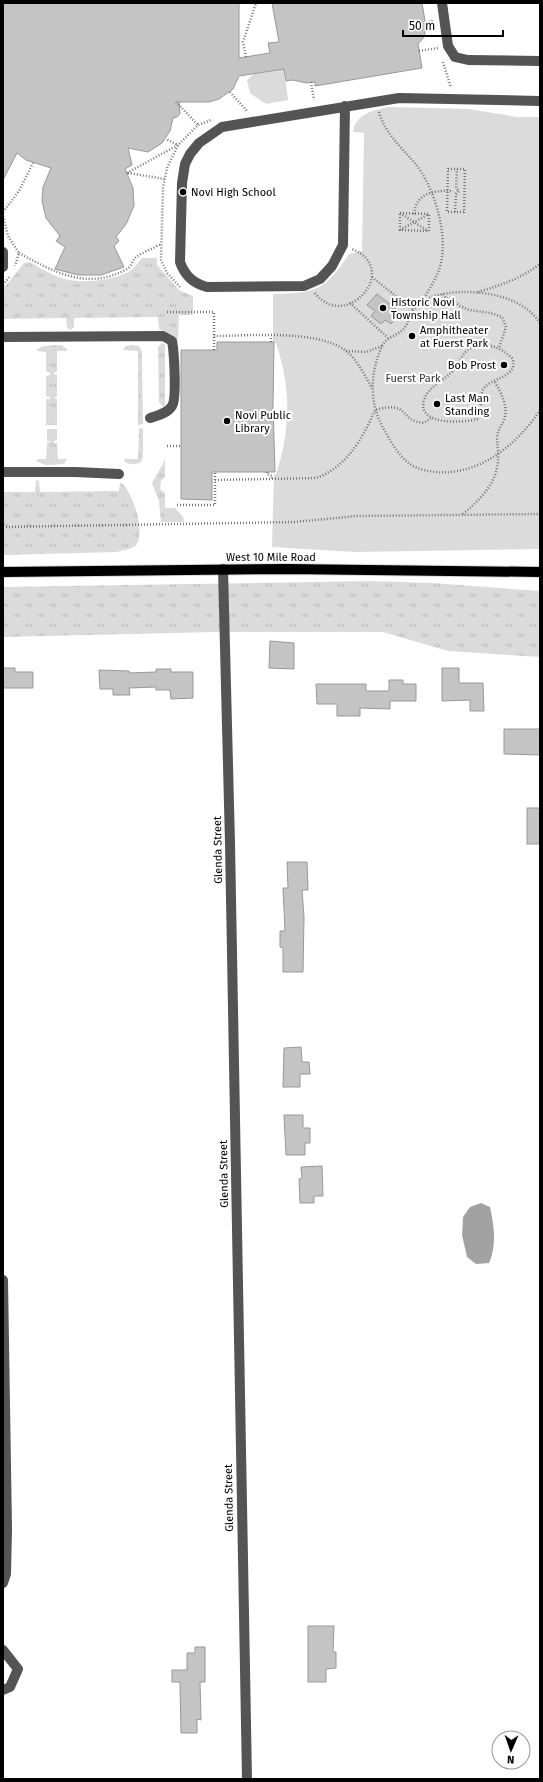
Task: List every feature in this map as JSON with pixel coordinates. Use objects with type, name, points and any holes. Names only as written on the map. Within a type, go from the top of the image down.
[{"type":"main road","name":"West 10 Mile Road","points":[[3,572],[223,569],[540,572]]},
{"type":"street","points":[[442,3],[448,46],[455,57],[468,60],[540,61]]},
{"type":"street","points":[[345,106],[343,245],[326,274],[304,286],[207,287],[197,284],[192,280],[185,272],[180,262],[183,173],[190,154],[199,143],[222,127],[345,106],[375,101],[399,98],[540,101]]},
{"type":"street","points":[[3,252],[3,267]]},
{"type":"street","points":[[3,338],[163,336],[172,341],[174,351],[174,391],[172,407],[164,413],[150,418]]},
{"type":"street","points":[[3,472],[75,472],[119,474]]},
{"type":"street","name":"Glenda Street","points":[[223,569],[230,843],[247,1779]]},
{"type":"street","points":[[3,1280],[7,1529],[6,1574],[3,1583]]},
{"type":"street","points":[[3,1650],[18,1669],[10,1687],[3,1690]]},
{"type":"path","points":[[246,57],[243,42],[256,3]]},
{"type":"path","points":[[426,23],[435,20]]},
{"type":"path","points":[[419,51],[439,48]]},
{"type":"path","points":[[311,82],[314,100]]},
{"type":"path","points":[[445,88],[459,89]]},
{"type":"path","points":[[230,92],[248,112],[240,113]]},
{"type":"path","points":[[307,102],[321,99]]},
{"type":"path","points":[[375,101],[381,122],[389,136],[415,164],[431,192],[439,214],[442,234],[442,254],[439,270],[422,303]]},
{"type":"path","points":[[176,102],[198,125]]},
{"type":"path","points":[[180,287],[167,273],[161,260],[164,179],[167,168],[178,146],[198,125],[212,120]]},
{"type":"path","points":[[166,140],[178,146]]},
{"type":"path","points":[[164,179],[127,173],[178,146]]},
{"type":"path","points":[[3,212],[19,191],[33,163]]},
{"type":"path","points":[[448,169],[457,169],[465,169],[464,212],[447,212],[448,169]]},
{"type":"path","points":[[414,214],[418,201],[431,192],[453,191],[454,188],[456,188],[457,169]]},
{"type":"path","points":[[456,188],[459,191],[464,191]]},
{"type":"path","points":[[453,191],[456,194]]},
{"type":"path","points":[[455,212],[456,194],[459,191]]},
{"type":"path","points":[[400,213],[429,214]]},
{"type":"path","points":[[400,213],[429,231]]},
{"type":"path","points":[[400,213],[400,230]]},
{"type":"path","points":[[400,230],[429,214]]},
{"type":"path","points":[[429,214],[429,231]]},
{"type":"path","points":[[400,230],[429,231]]},
{"type":"path","points":[[19,253],[62,274],[82,279],[116,274],[127,268],[136,258],[161,244]]},
{"type":"path","points":[[311,283],[314,291],[324,301],[338,305],[350,303],[366,293],[372,277],[371,267],[364,256],[358,251],[343,245]]},
{"type":"path","points":[[475,292],[506,284],[540,264]]},
{"type":"path","points":[[372,277],[413,310]]},
{"type":"path","points":[[214,336],[302,336],[320,339],[346,351],[366,352],[382,345],[388,338],[403,330],[413,310],[422,303],[443,294],[452,292],[475,292],[495,295],[513,301],[534,314],[540,323]]},
{"type":"path","points":[[443,294],[446,298],[453,300],[460,306],[469,310],[491,312],[502,317],[506,327],[499,348]]},
{"type":"path","points":[[350,303],[388,338]]},
{"type":"path","points":[[167,312],[214,312],[214,350]]},
{"type":"path","points":[[271,336],[271,342]]},
{"type":"path","points":[[382,345],[372,389],[375,410],[381,425],[394,447],[410,464],[422,469],[456,472],[478,464],[498,453],[520,436],[540,410]]},
{"type":"path","points":[[478,345],[491,345],[499,348],[512,357],[514,364],[512,370],[507,375],[495,382],[489,384],[483,391],[480,413],[477,419],[441,421],[431,418],[424,408],[424,400],[432,388],[454,370],[464,351],[478,345]]},
{"type":"path","points":[[346,351],[363,373],[372,389]]},
{"type":"path","points":[[463,514],[479,500],[491,486],[497,473],[498,453],[496,444],[498,431],[505,418],[506,411],[501,392],[495,382]]},
{"type":"path","points":[[375,410],[393,406],[400,408],[417,422],[424,423],[431,418]]},
{"type":"path","points":[[215,480],[316,478],[329,474],[363,437],[375,410]]},
{"type":"path","points":[[168,446],[181,446]]},
{"type":"path","points":[[177,505],[215,505],[215,472]]},
{"type":"path","points":[[267,472],[267,474],[272,476],[272,479]]},
{"type":"path","points":[[3,527],[294,522],[357,516],[540,514]]},
{"type":"green space","points":[[284,69],[288,100],[266,104],[250,93],[247,80],[254,74]]},
{"type":"green space","name":"Fuerst Park","points":[[389,107],[469,109],[517,117],[540,117],[540,549],[354,552],[272,547],[274,474],[276,474],[281,457],[287,424],[287,392],[281,360],[276,343],[273,342],[273,294],[300,293],[318,288],[333,276],[349,254],[362,251],[364,133],[353,132],[357,121],[361,117],[372,111]]},
{"type":"green space","points":[[142,258],[157,258],[157,265],[179,290],[193,296],[193,315],[179,315],[178,341],[172,335],[159,329],[158,317],[74,318],[74,327],[70,330],[67,327],[66,318],[3,319],[3,289],[24,263],[29,262],[60,278],[91,281],[111,278],[128,272],[134,268]]},
{"type":"green space","points":[[162,343],[165,344],[165,406],[163,407],[159,402],[158,347]]},
{"type":"green space","points":[[61,345],[67,349],[67,351],[57,351],[57,371],[54,373],[57,375],[57,396],[54,398],[57,399],[57,425],[46,425],[46,399],[50,399],[50,397],[46,396],[46,376],[50,375],[50,373],[46,371],[46,352],[36,350],[43,346]]},
{"type":"green space","points":[[131,345],[139,346],[142,352],[143,424],[138,425],[138,351],[123,350],[125,347]]},
{"type":"green space","points":[[139,428],[143,429],[143,457],[141,462],[129,464],[125,462],[124,459],[138,459]]},
{"type":"green space","points":[[47,429],[57,429],[57,440],[54,441],[54,443],[57,443],[58,459],[67,459],[64,464],[46,465],[36,461],[38,459],[46,459],[47,443],[51,441],[47,441]]},
{"type":"green space","points":[[165,459],[165,477],[161,481],[160,489],[165,493],[165,508],[175,508],[183,517],[184,522],[161,522],[159,501],[152,483]]},
{"type":"green space","points":[[36,480],[39,481],[40,492],[119,491],[120,483],[122,483],[134,503],[139,521],[140,530],[136,546],[117,552],[3,555],[3,492],[35,492]]},
{"type":"green space","points":[[371,581],[432,583],[540,591],[540,657],[448,651],[383,632],[216,632],[3,637],[3,587]]},
{"type":"shaded area","points":[[481,1203],[490,1207],[494,1228],[494,1242],[492,1256],[489,1263],[476,1264],[467,1257],[462,1235],[463,1217],[470,1207]]},
{"type":"building","points":[[3,3],[239,3],[239,58],[270,53],[268,43],[279,42],[272,3],[422,3],[426,27],[424,37],[418,44],[422,68],[315,86],[315,82],[306,83],[293,80],[286,81],[284,69],[239,76],[233,89],[219,99],[209,102],[179,102],[180,114],[173,118],[170,131],[162,143],[148,152],[128,148],[132,165],[125,169],[133,188],[134,206],[126,224],[116,237],[119,241],[114,246],[124,267],[101,275],[78,275],[55,269],[65,247],[56,241],[60,236],[46,218],[42,201],[43,187],[51,168],[26,160],[17,153],[3,180]]},
{"type":"building","name":"Historic Novi Township Hall","points":[[377,294],[400,312],[391,324],[385,320],[381,324],[371,316],[375,311],[367,305]]},
{"type":"building","name":"Novi Public Library","points":[[217,342],[274,342],[273,405],[275,472],[212,472],[212,500],[181,499],[181,350],[217,350]]},
{"type":"building","points":[[270,641],[294,643],[294,669],[269,668]]},
{"type":"building","points":[[3,668],[15,668],[15,672],[33,672],[33,688],[3,688]]},
{"type":"building","points":[[442,668],[459,668],[459,683],[483,683],[484,711],[470,711],[470,700],[442,701]]},
{"type":"building","points":[[156,669],[171,669],[171,672],[193,672],[193,698],[171,699],[170,690],[156,690],[156,687],[129,688],[130,695],[113,695],[113,689],[100,689],[99,670],[129,671],[129,673],[156,672]]},
{"type":"building","points":[[389,680],[403,680],[403,684],[416,684],[416,701],[390,701],[390,709],[360,708],[360,716],[337,716],[337,704],[317,704],[316,684],[366,684],[366,691],[389,691]]},
{"type":"building","points":[[504,729],[540,729],[540,755],[504,754]]},
{"type":"building","points":[[527,808],[540,808],[540,844],[527,844]]},
{"type":"building","points":[[287,862],[307,862],[308,890],[302,890],[304,917],[303,972],[283,972],[283,948],[280,947],[280,931],[285,931],[283,888],[288,888]]},
{"type":"building","points":[[301,1047],[302,1062],[309,1062],[310,1074],[300,1074],[300,1087],[283,1087],[284,1048]]},
{"type":"building","points":[[284,1115],[303,1115],[303,1128],[310,1128],[310,1143],[305,1143],[305,1155],[286,1155]]},
{"type":"building","points":[[322,1166],[323,1196],[314,1196],[314,1203],[300,1203],[299,1179],[302,1178],[301,1167]]},
{"type":"building","points":[[308,1626],[334,1626],[333,1652],[336,1652],[336,1668],[326,1669],[326,1682],[308,1682]]},
{"type":"building","points":[[195,1647],[205,1647],[205,1682],[200,1682],[201,1720],[197,1719],[197,1733],[181,1733],[180,1682],[172,1682],[172,1670],[187,1670],[187,1653],[195,1653]]},
{"type":"place","name":"Novi High School","points":[[183,192]]},
{"type":"place","name":"Historic Novi Township Hall","points":[[383,308]]},
{"type":"place","name":"Amphitheater at Fuerst Park","points":[[412,336]]},
{"type":"place","name":"Bob Prost","points":[[504,365]]},
{"type":"place","name":"Last Man Standing","points":[[437,404]]},
{"type":"place","name":"Novi Public Library","points":[[227,421]]}]
